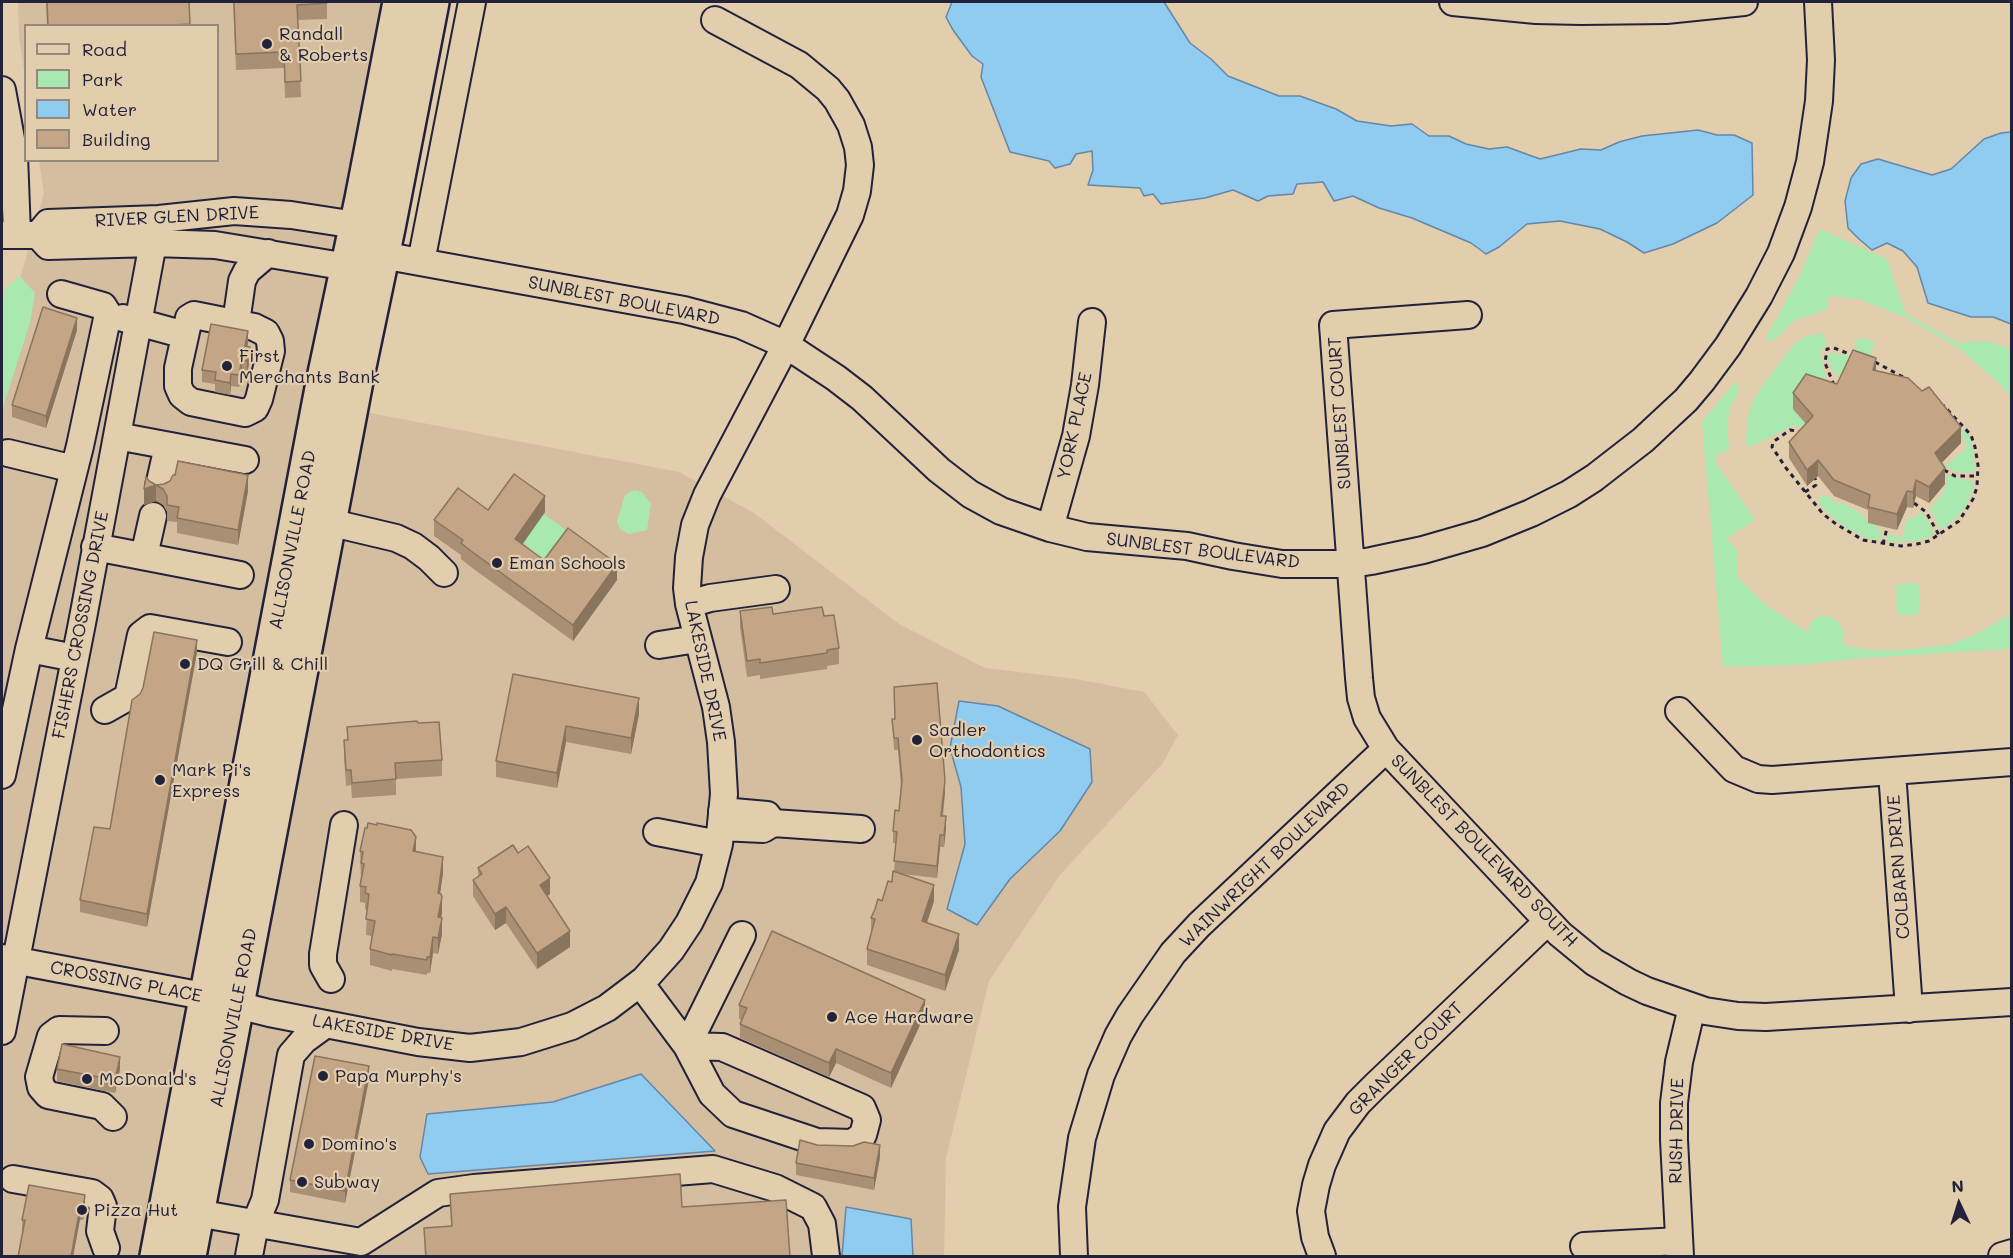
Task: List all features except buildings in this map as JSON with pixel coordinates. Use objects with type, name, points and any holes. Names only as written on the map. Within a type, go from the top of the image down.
[{"type":"main road","name":"ALLISONVILLE ROAD","points":[[157,1257],[231,1003],[269,665],[400,2]]},
{"type":"main road","name":"ALLISONVILLE ROAD","points":[[189,1257],[231,1003],[432,2]]},
{"type":"street","points":[[422,262],[472,2]]},
{"type":"street","points":[[1453,2],[1536,10],[1580,6],[1666,9],[1744,2]]},
{"type":"street","name":"SUNBLEST BOULEVARD","points":[[352,247],[382,256],[684,310],[741,325],[786,345],[836,378],[862,398],[939,470],[970,494],[1001,511],[1050,528],[1087,537],[1163,542],[1282,564],[1352,564],[1455,542],[1510,523],[1550,504],[1594,478],[1643,440],[1686,400],[1702,381],[1728,346],[1759,296],[1780,253],[1798,207],[1810,162],[1819,101],[1821,60],[1818,2]]},
{"type":"street","name":"LAKESIDE DRIVE","points":[[231,1003],[418,1042],[470,1048],[521,1042],[572,1026],[608,1008],[640,983],[671,950],[689,923],[709,883],[721,827],[724,769],[716,707],[689,604],[688,564],[695,525],[707,495],[786,345],[850,215],[859,180],[858,147],[846,113],[837,100],[817,79],[799,65],[716,20]]},
{"type":"street","points":[[2,90],[14,155],[19,235]]},
{"type":"street","name":"RIVER GLEN DRIVE","points":[[19,235],[48,246],[156,231],[222,212],[249,211],[291,214],[352,247]]},
{"type":"street","name":"RIVER GLEN DRIVE","points":[[156,231],[215,245],[268,253],[352,247]]},
{"type":"street","name":"FISHERS CROSSING DRIVE","points":[[2,1031],[8,959],[75,658],[156,231]]},
{"type":"street","points":[[236,323],[242,281],[247,271],[268,253]]},
{"type":"street","points":[[61,294],[103,306],[108,314],[185,335]]},
{"type":"street","points":[[2,775],[29,649],[88,411],[108,314]]},
{"type":"street","points":[[194,315],[254,327],[266,333],[271,351],[255,408],[245,413],[191,402],[182,395],[177,379],[185,335],[189,318],[194,315]]},
{"type":"street","name":"SUNBLEST COURT","points":[[1352,564],[1333,325],[1468,315]]},
{"type":"street","name":"YORK PLACE","points":[[1050,528],[1076,436],[1085,385],[1092,322]]},
{"type":"street","points":[[88,411],[118,427],[168,446],[245,460]]},
{"type":"street","points":[[159,486],[168,446]]},
{"type":"street","points":[[8,453],[74,469]]},
{"type":"street","points":[[144,556],[153,516]]},
{"type":"street","points":[[341,525],[396,538],[413,546],[444,573]]},
{"type":"street","points":[[95,547],[240,575]]},
{"type":"street","name":"SUNBLEST BOULEVARD SOUTH","points":[[1352,564],[1361,698],[1367,718],[1386,749],[1547,921],[1594,962],[1628,982],[1692,1007],[1738,1017],[1909,1010],[2012,1002]]},
{"type":"street","points":[[689,604],[710,598],[776,589]]},
{"type":"street","points":[[105,710],[128,697],[141,635],[150,628],[228,642]]},
{"type":"street","points":[[659,645],[697,639]]},
{"type":"street","points":[[29,649],[75,658]]},
{"type":"street","points":[[1679,711],[1734,769],[1758,779],[1892,772]]},
{"type":"street","name":"WAINWRIGHT BOULEVARD","points":[[1074,1257],[1072,1207],[1082,1138],[1101,1075],[1130,1015],[1173,953],[1199,925],[1386,749]]},
{"type":"street","name":"COLBARN DRIVE","points":[[1909,1010],[1892,772],[2012,762]]},
{"type":"street","points":[[657,832],[721,827],[763,829],[772,823],[861,829]]},
{"type":"street","points":[[331,979],[322,965],[344,825]]},
{"type":"street","name":"GRANGER COURT","points":[[1323,1257],[1315,1236],[1311,1212],[1322,1165],[1337,1131],[1358,1103],[1375,1086],[1547,921]]},
{"type":"street","points":[[687,1046],[742,935]]},
{"type":"street","name":"CROSSING PLACE","points":[[8,959],[231,1003]]},
{"type":"street","points":[[640,983],[687,1046],[712,1094],[733,1114],[817,1142],[853,1143],[863,1135],[867,1120],[862,1108],[722,1047],[687,1046]]},
{"type":"street","name":"RUSH DRIVE","points":[[1679,1249],[1674,1103],[1679,1062],[1692,1007]]},
{"type":"street","points":[[249,1257],[255,1224],[265,1200],[291,1055],[304,1040],[326,1024]]},
{"type":"street","points":[[105,1031],[59,1030],[51,1036],[39,1077],[41,1088],[48,1095],[102,1106],[113,1117]]},
{"type":"street","points":[[197,1213],[361,1242],[438,1193],[474,1188],[713,1169],[775,1188],[813,1207],[822,1224],[820,1252]]},
{"type":"street","points":[[13,1179],[92,1193],[100,1199],[103,1206],[100,1231],[106,1248]]},
{"type":"street","points":[[1584,1246],[1679,1249]]},
{"type":"street","points":[[2002,1257],[2012,1253]]},
{"type":"path","points":[[1843,388],[1834,385],[1830,377],[1825,363],[1827,349],[1834,348],[1856,357]]},
{"type":"path","points":[[1868,361],[1875,362],[1903,377],[1905,385]]},
{"type":"path","points":[[1809,436],[1802,431],[1790,430],[1773,442],[1773,447],[1786,468],[1823,514],[1863,540],[1901,546],[1929,541],[1959,521],[1968,510],[1973,499],[1978,465],[1971,435],[1964,425],[1937,400]]},
{"type":"path","points":[[1940,416],[1948,410]]},
{"type":"path","points":[[1958,428],[1964,425]]},
{"type":"path","points":[[1939,466],[1955,476],[1977,476]]},
{"type":"path","points":[[1805,492],[1816,485],[1815,478]]},
{"type":"path","points":[[1914,503],[1926,512],[1939,535]]},
{"type":"path","points":[[1883,544],[1887,528]]},
{"type":"shaded area","points":[[18,2],[392,2],[151,1256],[2,1256],[2,344],[44,193],[39,162],[219,162],[219,24],[24,24],[24,70],[19,38]]},
{"type":"shaded area","points":[[365,412],[679,472],[754,513],[899,624],[985,668],[1076,679],[1144,692],[1178,735],[1163,763],[1060,875],[989,981],[946,1158],[944,1256],[203,1256]]},
{"type":"green space","points":[[1820,229],[1887,259],[1906,314],[1958,343],[1987,341],[2011,349],[2011,398],[2002,386],[1960,349],[1907,318],[1858,299],[1830,296],[1826,310],[1795,320],[1772,341],[1766,341],[1798,279]]},
{"type":"green space","points":[[20,276],[35,293],[30,323],[2,410],[2,301],[7,287]]},
{"type":"green space","points":[[1823,333],[1827,345],[1820,351],[1827,385],[1813,432],[1795,425],[1750,447],[1746,442],[1747,423],[1750,408],[1758,392],[1795,343],[1807,336]]},
{"type":"green space","points":[[1859,337],[1875,342],[1870,357],[1853,351]]},
{"type":"green space","points":[[1832,353],[1847,355],[1855,359],[1846,373],[1840,376],[1834,373],[1826,356]]},
{"type":"green space","points":[[1735,382],[1739,388],[1730,407],[1727,427],[1729,449],[1715,456],[1717,464],[1755,520],[1727,538],[1737,551],[1738,577],[1765,604],[1808,632],[1811,622],[1819,616],[1828,616],[1836,620],[1843,629],[1843,645],[1892,651],[1949,645],[1972,636],[2011,614],[2011,649],[1863,658],[1800,665],[1723,667],[1702,422]]},
{"type":"green space","points":[[1964,429],[1970,437],[1975,471],[1959,473],[1944,466],[1964,451],[1967,446],[1960,432]]},
{"type":"green space","points":[[1946,475],[1975,482],[1966,507],[1951,523],[1940,530],[1930,509],[1943,493],[1947,483]]},
{"type":"green space","points":[[634,490],[642,492],[651,504],[647,530],[629,534],[620,529],[617,521],[625,495]]},
{"type":"green space","points":[[1826,495],[1838,504],[1843,503],[1863,515],[1868,523],[1876,525],[1882,534],[1879,540],[1867,538],[1850,530],[1825,511],[1817,499]]},
{"type":"green space","points":[[1922,512],[1934,535],[1919,541],[1889,542],[1887,539],[1889,534],[1903,536],[1906,521]]},
{"type":"green space","points":[[544,514],[570,533],[548,571],[522,560],[530,548],[521,541],[528,536]]},
{"type":"green space","points":[[1916,583],[1919,586],[1920,611],[1916,615],[1897,615],[1896,587],[1899,584]]},
{"type":"water","points":[[952,2],[1164,2],[1190,43],[1228,76],[1279,96],[1300,96],[1336,109],[1357,121],[1391,126],[1412,124],[1429,136],[1449,136],[1466,144],[1489,149],[1507,147],[1540,159],[1581,149],[1601,150],[1642,136],[1698,130],[1717,135],[1734,135],[1752,143],[1753,195],[1717,223],[1673,244],[1644,253],[1600,229],[1560,221],[1527,224],[1499,247],[1486,254],[1471,243],[1353,196],[1334,201],[1323,182],[1297,184],[1293,194],[1268,196],[1258,201],[1233,190],[1205,198],[1161,204],[1153,194],[1144,196],[1140,188],[1088,185],[1093,170],[1092,151],[1076,154],[1070,164],[1055,168],[1049,161],[1010,152],[981,77],[983,64],[972,56],[946,17]]},
{"type":"water","points":[[2012,132],[2011,324],[1993,317],[1971,317],[1928,303],[1917,267],[1903,251],[1887,243],[1872,250],[1848,228],[1845,201],[1851,178],[1861,164],[1878,159],[1932,175],[1951,169],[1984,139]]},
{"type":"water","points":[[959,701],[998,706],[1090,749],[1092,782],[1060,831],[1010,879],[977,925],[947,909],[965,844],[961,787],[950,748]]},
{"type":"water","points":[[641,1074],[715,1151],[428,1174],[420,1157],[427,1114],[553,1102]]},
{"type":"water","points":[[846,1207],[911,1219],[913,1256],[842,1256]]},
{"type":"place","name":"Randall & Roberts","points":[[267,44]]},
{"type":"place","name":"First Merchants Bank","points":[[227,366]]},
{"type":"place","name":"Eman Schools","points":[[497,563]]},
{"type":"place","name":"DQ Grill & Chill","points":[[185,664]]},
{"type":"place","name":"Sadler Orthodontics","points":[[917,740]]},
{"type":"place","name":"Mark Pi's Express","points":[[160,780]]},
{"type":"place","name":"Ace Hardware","points":[[832,1017]]},
{"type":"place","name":"Papa Murphy's","points":[[323,1076]]},
{"type":"place","name":"McDonald's","points":[[87,1079]]},
{"type":"place","name":"Domino's","points":[[309,1144]]},
{"type":"place","name":"Subway","points":[[302,1182]]},
{"type":"place","name":"Pizza Hut","points":[[82,1210]]}]
